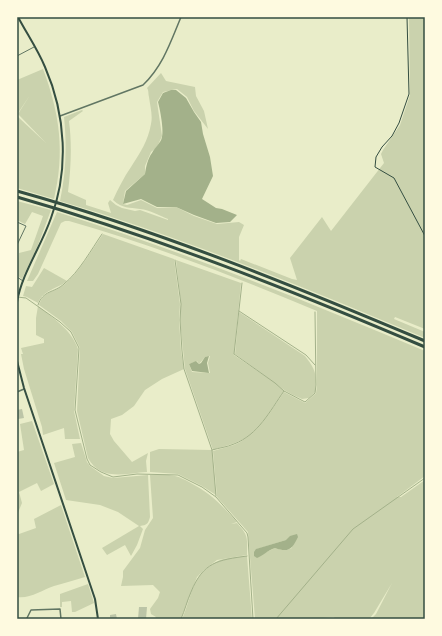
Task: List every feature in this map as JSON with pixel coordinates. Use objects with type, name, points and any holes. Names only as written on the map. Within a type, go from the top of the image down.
[{"type":"highway","points":[[17,191],[108,219],[219,258],[425,341]]},
{"type":"highway","points":[[17,197],[70,212],[225,266],[425,347]]},
{"type":"main road","points":[[17,301],[23,281],[51,218],[59,190],[63,160],[60,116],[50,80],[35,47],[18,17]]},
{"type":"main road","points":[[17,361],[24,388],[95,599],[98,619]]},
{"type":"street","points":[[60,116],[143,84],[153,76],[168,50],[181,17]]},
{"type":"street","points":[[17,392],[24,388]]},
{"type":"street","points":[[27,619],[31,610],[60,609],[61,619]]},
{"type":"lane","points":[[17,56],[35,47]]},
{"type":"lane","points":[[17,222],[26,226],[17,246]]},
{"type":"lane","points":[[17,277],[23,281]]},
{"type":"path","points":[[407,17],[409,94],[399,123],[392,136],[382,147],[376,157],[375,167],[394,178],[425,236]]},
{"type":"shaded area","points":[[409,17],[425,17],[425,329],[395,317],[394,319],[425,332],[425,338],[290,282],[199,247],[107,215],[60,201],[64,180],[65,159],[64,117],[82,110],[83,111],[69,121],[71,156],[68,192],[86,200],[86,205],[111,213],[108,203],[110,200],[122,208],[135,211],[140,210],[168,220],[144,210],[123,206],[113,200],[148,136],[152,117],[147,88],[161,73],[166,81],[195,87],[196,96],[204,111],[208,129],[194,111],[187,97],[177,89],[163,92],[157,102],[162,136],[157,147],[151,152],[145,166],[145,174],[125,191],[123,204],[127,205],[141,200],[157,208],[176,207],[194,216],[217,224],[239,222],[244,225],[239,237],[240,261],[241,259],[297,280],[290,258],[322,217],[331,231],[384,163],[381,154],[400,125],[410,95]]},
{"type":"shaded area","points":[[43,69],[57,118],[59,133],[59,165],[54,199],[17,188],[17,116],[46,143],[18,114],[30,95],[18,113],[17,80]]},
{"type":"shaded area","points":[[176,90],[186,98],[201,122],[213,176],[202,199],[216,208],[237,215],[230,222],[216,223],[176,207],[157,207],[141,199],[123,204],[126,191],[145,174],[149,157],[161,139],[162,125],[158,102],[163,93]]},
{"type":"shaded area","points":[[17,201],[51,210],[38,245],[22,279],[18,276],[17,270],[19,253],[31,250],[43,216],[32,212],[25,224],[17,220]]},
{"type":"shaded area","points":[[57,212],[150,243],[242,277],[425,351],[425,476],[397,497],[401,497],[425,480],[425,619],[371,619],[376,614],[392,583],[369,619],[335,619],[334,617],[312,619],[255,619],[248,532],[217,497],[213,451],[234,445],[250,435],[263,422],[284,392],[305,403],[316,393],[317,311],[194,262],[132,240],[69,221],[61,223],[38,274],[33,281],[27,281]],"holes":[[[286,540],[292,548],[288,550],[275,548],[262,554],[257,549]]]},
{"type":"shaded area","points":[[103,234],[174,259],[180,304],[179,320],[184,369],[162,379],[145,390],[134,406],[122,415],[111,419],[110,434],[132,462],[148,453],[146,461],[147,472],[114,474],[107,473],[93,466],[88,458],[77,411],[80,348],[72,332],[61,321],[39,305],[41,300],[47,294],[61,287],[70,279]]},
{"type":"shaded area","points":[[176,260],[241,283],[234,355],[275,383],[284,391],[267,416],[246,438],[213,450],[185,369],[180,320],[181,304]],"holes":[[[210,356],[208,363],[210,373],[192,372],[189,364],[197,361],[199,364],[205,357]]]},
{"type":"shaded area","points":[[44,268],[67,281],[43,295],[38,303],[23,296],[26,286],[32,287]]},
{"type":"shaded area","points":[[38,306],[66,330],[75,342],[78,349],[74,411],[80,439],[65,439],[64,428],[43,435],[21,354],[23,354],[21,348],[44,343],[44,339],[36,335]]},
{"type":"shaded area","points":[[239,312],[305,356],[314,369],[316,377],[315,392],[309,398],[302,399],[284,390],[235,354]]},
{"type":"shaded area","points":[[209,356],[207,363],[209,373],[192,371],[189,364],[196,361],[199,364],[205,357]]},
{"type":"shaded area","points":[[32,421],[54,484],[41,491],[37,483],[19,492],[22,503],[17,515],[17,452],[24,450],[20,424]]},
{"type":"shaded area","points":[[81,443],[87,462],[104,476],[113,478],[148,475],[150,517],[147,524],[140,526],[143,529],[131,556],[125,545],[107,555],[102,548],[139,526],[118,512],[100,505],[66,500],[54,463],[75,457],[72,444]]},
{"type":"shaded area","points":[[159,449],[212,450],[216,495],[178,474],[150,472],[150,452]]},
{"type":"shaded area","points":[[150,475],[177,476],[203,490],[215,499],[237,522],[231,524],[237,523],[244,531],[246,538],[247,555],[217,560],[197,577],[181,619],[155,619],[156,617],[151,614],[150,609],[158,598],[160,592],[153,585],[121,586],[123,571],[140,548],[145,530],[153,518]]},
{"type":"shaded area","points":[[61,505],[85,577],[54,586],[27,597],[17,597],[17,533],[19,534],[36,528],[34,519]]},
{"type":"shaded area","points":[[297,534],[298,537],[290,549],[284,550],[275,548],[257,558],[254,556],[256,549],[286,540],[290,536]]},
{"type":"shaded area","points":[[247,556],[252,619],[182,619],[193,587],[208,567],[223,559]]},
{"type":"shaded area","points":[[88,584],[94,603],[75,612],[72,612],[71,601],[62,602],[62,607],[60,607],[60,594]]},
{"type":"building","points":[[22,409],[24,418],[18,419],[17,410]]},
{"type":"building","points":[[139,607],[147,607],[146,619],[138,619]]},
{"type":"building","points":[[116,614],[117,619],[110,619],[110,615]]},
{"type":"waterway","points":[[38,305],[40,300],[46,294],[60,287],[75,273],[102,234]]},
{"type":"waterway","points":[[175,260],[181,304],[180,320],[184,369],[212,450],[216,496]]},
{"type":"waterway","points":[[242,283],[234,354],[284,391]]},
{"type":"waterway","points":[[17,297],[26,298],[60,322],[71,332],[79,348],[75,410],[87,459],[90,465],[113,477],[137,474],[178,475],[202,487],[216,497],[247,533],[253,619]]},
{"type":"waterway","points":[[239,311],[306,355],[315,365]]},
{"type":"waterway","points":[[212,450],[234,444],[250,435],[263,422],[284,391],[305,402],[315,393],[315,312]]},
{"type":"waterway","points":[[276,619],[353,529],[425,478]]},
{"type":"waterway","points":[[181,619],[196,582],[206,568],[220,561],[247,556]]}]
